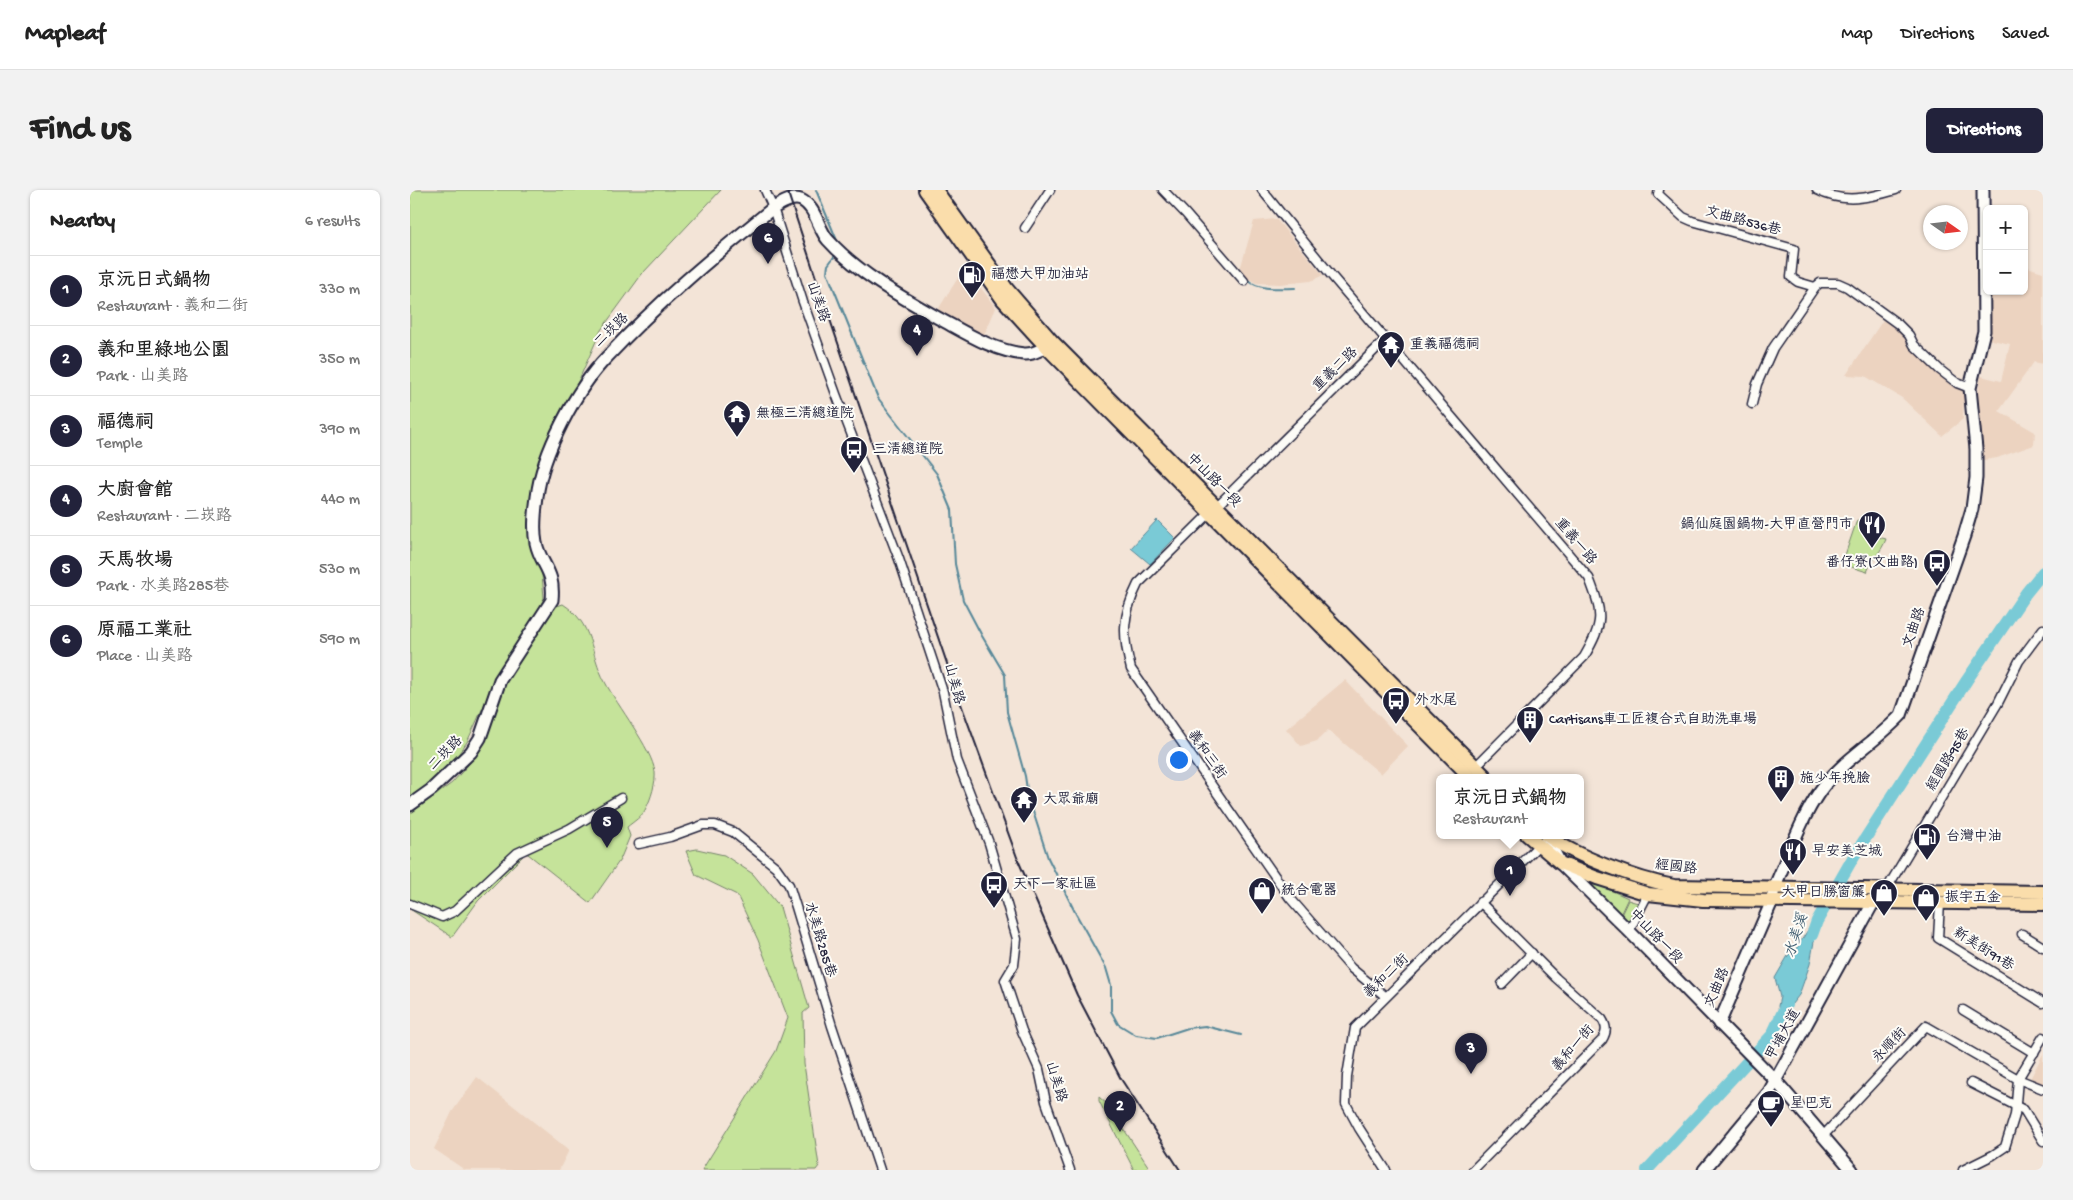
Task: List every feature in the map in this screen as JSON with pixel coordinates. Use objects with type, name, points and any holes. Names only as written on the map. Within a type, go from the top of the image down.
[{"type":"main road","name":"中山路一段","points":[[925,190],[1003,300],[1049,344],[1472,772]]},
{"type":"main road","name":"中山路一段","points":[[936,190],[1049,344]]},
{"type":"main road","name":"中山路一段","points":[[1544,839],[1560,863]]},
{"type":"main road","name":"經國路","points":[[1544,839],[1652,882],[1674,886],[1773,895],[1805,902],[1873,903]]},
{"type":"main road","name":"經國路","points":[[1560,863],[1598,878],[1648,894],[1702,900],[1773,895],[1812,889],[1886,890]]},
{"type":"main road","points":[[1886,890],[2043,892]]},
{"type":"main road","points":[[1873,903],[2043,904]]},
{"type":"street","name":"山美路","points":[[765,190],[773,208],[803,302],[899,559],[943,692],[957,760],[989,844],[1017,939],[1014,965],[1005,980],[1022,1032],[1039,1069],[1046,1102],[1070,1170]]},
{"type":"street","points":[[1025,228],[1050,190]]},
{"type":"street","points":[[1163,190],[1244,281]]},
{"type":"street","points":[[1262,190],[1386,339]]},
{"type":"street","name":"文曲路536巷","points":[[1659,190],[1658,194],[1684,217],[1692,221],[1794,249],[1791,277],[1798,282],[1815,286],[1820,283],[1838,283],[1854,292],[1898,324],[1909,335],[1914,345],[1940,370],[1956,383],[1970,388]]},
{"type":"street","points":[[1817,190],[1829,196],[1858,199],[1874,197],[1896,190]]},
{"type":"street","name":"文曲路","points":[[1719,1024],[1808,813],[1820,791],[1840,769],[1886,732],[1901,715],[1972,509],[1976,450],[1970,388],[1984,331],[1983,190]]},
{"type":"street","name":"二崁路","points":[[410,805],[431,790],[471,752],[480,738],[500,680],[552,600],[551,574],[536,544],[534,524],[537,495],[546,457],[572,405],[606,358],[676,290],[773,208],[799,199],[809,205],[828,240],[879,282],[986,344],[1026,355],[1049,344]]},
{"type":"street","points":[[1752,404],[1757,384],[1773,348],[1815,286]]},
{"type":"street","name":"重義二路","points":[[1212,509],[1386,339]]},
{"type":"street","name":"重義一路","points":[[1386,339],[1589,578],[1597,598],[1601,618],[1596,638],[1584,657],[1472,772]]},
{"type":"street","name":"義和三街","points":[[1212,509],[1138,584],[1128,604],[1124,625],[1125,644],[1131,669],[1290,898],[1351,968],[1385,996]]},
{"type":"street","name":"經國路95巷","points":[[1873,903],[1886,890],[1998,703],[2019,661],[2043,629]]},
{"type":"street","points":[[410,904],[442,917],[455,911],[517,853],[569,830],[621,798]]},
{"type":"street","name":"水美路285巷","points":[[639,844],[670,837],[702,825],[715,825],[733,832],[776,867],[789,885],[832,1026],[880,1170]]},
{"type":"street","name":"義和二街","points":[[1386,1170],[1358,1128],[1346,1104],[1347,1076],[1355,1028],[1544,839]]},
{"type":"street","name":"中山路一段","points":[[1560,863],[1772,1077]]},
{"type":"street","points":[[1629,931],[1648,894]]},
{"type":"street","name":"義和一街","points":[[1473,1170],[1566,1078],[1606,1033],[1606,1027],[1602,1019],[1556,978],[1480,902]]},
{"type":"street","name":"甲埔大道","points":[[1704,1170],[1761,1104],[1772,1077],[1873,903]]},
{"type":"street","name":"新美街91巷","points":[[1940,903],[1938,938],[2043,1003]]},
{"type":"street","points":[[2022,934],[2043,947]]},
{"type":"street","points":[[1502,984],[1532,953]]},
{"type":"street","points":[[1963,1010],[2034,1053]]},
{"type":"street","name":"永順街","points":[[1823,1136],[1926,1026],[2018,1079],[2043,1089]]},
{"type":"street","points":[[1964,1170],[1993,1155],[2005,1146],[2016,1108],[2018,1079],[2043,1037]]},
{"type":"street","points":[[1772,1077],[1823,1136],[1843,1165],[1852,1170]]},
{"type":"street","points":[[1971,1083],[2016,1108],[2024,1110],[2042,1138]]},
{"type":"shaded area","points":[[1276,219],[1323,275],[1311,281],[1280,284],[1256,283],[1239,273],[1254,221]]},
{"type":"shaded area","points":[[965,267],[996,308],[984,335],[937,311]]},
{"type":"shaded area","points":[[2028,267],[2043,272],[2043,364],[2034,362],[1999,411],[2035,432],[2034,445],[1997,458],[1978,461],[1978,394],[1981,376],[2001,381],[2010,344],[1988,339],[1990,330],[1990,295],[2028,295]]},
{"type":"shaded area","points":[[1885,317],[1904,328],[1911,343],[1964,387],[1963,419],[1942,436],[1902,398],[1865,376],[1846,375]]},
{"type":"shaded area","points":[[1345,680],[1408,746],[1381,774],[1328,730],[1317,741],[1301,746],[1286,729]]},
{"type":"shaded area","points":[[2043,1054],[2043,1084],[2030,1079]]},
{"type":"shaded area","points":[[477,1077],[569,1150],[559,1170],[465,1170],[434,1149],[452,1112]]},
{"type":"green space","points":[[410,190],[721,190],[642,274],[601,330],[542,463],[537,515],[544,598],[535,618],[519,639],[499,673],[467,742],[452,763],[410,799]]},
{"type":"green space","points":[[1857,520],[1877,525],[1874,536],[1886,539],[1867,572],[1842,564]]},
{"type":"green space","points":[[563,604],[573,612],[586,630],[600,671],[610,692],[648,751],[655,772],[655,781],[648,804],[643,814],[627,827],[630,836],[620,860],[590,903],[528,854],[525,854],[478,901],[452,937],[410,909],[410,814],[452,783],[468,765],[483,744],[505,684],[523,651],[557,606]]},
{"type":"green space","points":[[697,849],[724,855],[753,874],[780,907],[809,1008],[803,1013],[804,1064],[819,1166],[816,1170],[702,1170],[776,1051],[788,1018],[758,940],[737,895],[696,875],[686,851]]},
{"type":"green space","points":[[1590,881],[1628,898],[1620,915],[1589,884]]},
{"type":"green space","points":[[1628,900],[1641,904],[1631,924],[1621,915]]},
{"type":"green space","points":[[1099,1097],[1108,1105],[1148,1166],[1146,1170],[1134,1170],[1099,1101]]},
{"type":"water","points":[[1157,520],[1175,538],[1150,564],[1131,548]]},
{"type":"water","points":[[1818,919],[1810,964],[1799,995],[1780,1019],[1778,1006],[1780,997],[1775,978],[1789,954],[1794,952],[1813,922]]},
{"type":"waterway","points":[[816,190],[838,243]]},
{"type":"waterway","points":[[836,254],[828,265],[827,272],[878,398],[937,474],[952,510],[955,564],[963,600],[1005,675],[1007,712],[1025,776],[1028,796],[1048,858],[1106,968],[1111,985],[1111,1011],[1118,1024],[1136,1035],[1157,1038],[1188,1028],[1205,1026],[1241,1035]]},
{"type":"waterway","points":[[1248,280],[1258,286],[1295,288]]},
{"type":"waterway","name":"水美溪","points":[[1812,935],[1817,921],[1854,856],[1967,680],[2026,593],[2043,572]]},
{"type":"waterway","name":"水美溪","points":[[1647,1170],[1772,1035],[1786,1005]]},
{"type":"railway","points":[[787,190],[957,693],[1018,860],[1077,995],[1121,1079],[1180,1170]]},
{"type":"place","name":"原福工業社","points":[[768,264]]},
{"type":"place","name":"福懋大甲加油站","points":[[972,299]]},
{"type":"place","name":"大廚會館","points":[[917,356]]},
{"type":"place","name":"重義福德祠","points":[[1391,369]]},
{"type":"place","name":"無極三清總道院","points":[[737,438]]},
{"type":"place","name":"三清總道院","points":[[854,474]]},
{"type":"place","name":"鍋仙庭園鍋物-大甲直營門市","points":[[1872,549]]},
{"type":"place","name":"番仔寮(文曲路)","points":[[1937,587]]},
{"type":"place","name":"外水尾","points":[[1396,725]]},
{"type":"place","name":"Cartisans車工匠複合式自助洗車場","points":[[1530,744]]},
{"type":"place","name":"施少年挽臉","points":[[1781,803]]},
{"type":"place","name":"大眾爺廟","points":[[1024,824]]},
{"type":"place","name":"天馬牧場","points":[[607,848]]},
{"type":"place","name":"台灣中油","points":[[1927,861]]},
{"type":"place","name":"早安美芝城","points":[[1793,876]]},
{"type":"place","name":"京沅日式鍋物","points":[[1510,896]]},
{"type":"place","name":"天下一家社區","points":[[994,909]]},
{"type":"place","name":"統合電器","points":[[1262,915]]},
{"type":"place","name":"大甲日勝窗簾","points":[[1884,917]]},
{"type":"place","name":"振宇五金","points":[[1926,922]]},
{"type":"place","name":"福德祠","points":[[1471,1074]]},
{"type":"place","name":"星巴克","points":[[1771,1128]]},
{"type":"place","name":"義和里綠地公園","points":[[1120,1132]]}]
